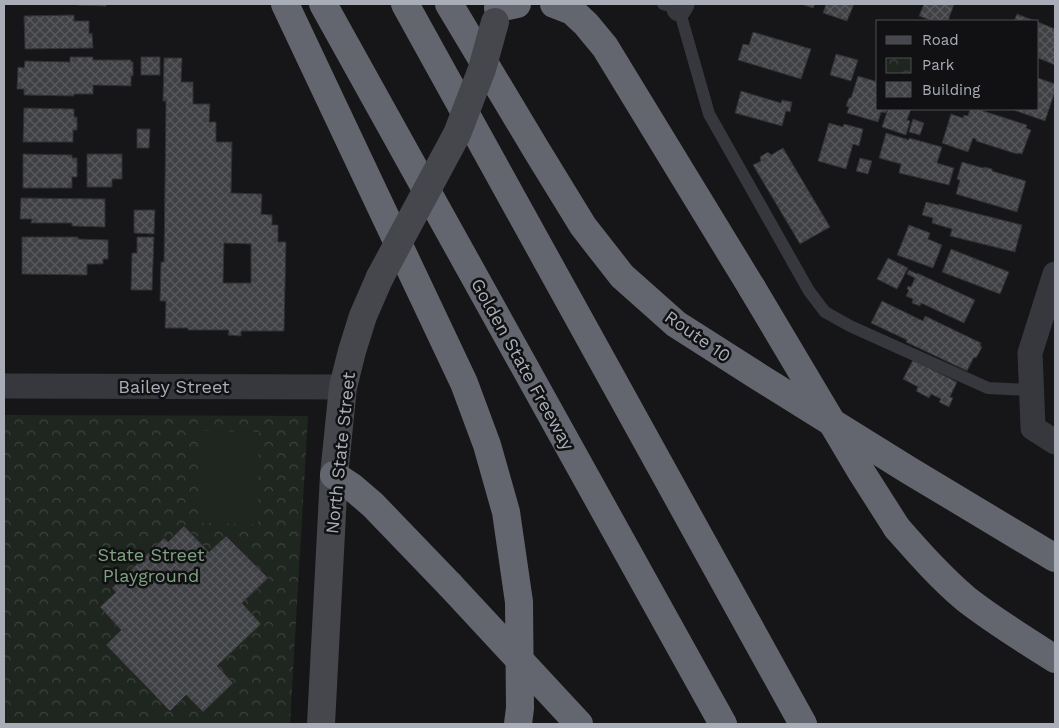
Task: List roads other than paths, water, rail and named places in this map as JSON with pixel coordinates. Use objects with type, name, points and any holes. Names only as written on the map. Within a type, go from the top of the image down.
[{"type":"highway","points":[[285,4],[464,383],[487,445],[506,512],[519,602],[520,708],[518,724]]},
{"type":"highway","name":"Golden State Freeway","points":[[323,4],[723,724]]},
{"type":"highway","points":[[405,4],[803,724]]},
{"type":"highway","name":"Route 10","points":[[449,4],[583,226],[622,276],[676,324],[902,466],[1055,558]]},
{"type":"highway","points":[[554,4],[572,11],[586,24],[605,47],[897,528],[933,568],[967,599],[1017,635],[1055,659]]},
{"type":"highway","points":[[587,4],[605,47]]},
{"type":"highway","points":[[334,475],[373,505],[579,724]]},
{"type":"main road","name":"North State Street","points":[[322,724],[334,475],[343,387],[352,350],[363,316],[380,277],[458,134],[502,9]]},
{"type":"street","points":[[1055,274],[1030,353],[1033,428],[1055,442]]},
{"type":"street","name":"Bailey Street","points":[[4,386],[343,387]]},
{"type":"lane","points":[[675,6],[709,114],[809,291],[825,312],[850,326],[988,388],[1031,390]]},
{"type":"park label","name":"State Street Playground","points":[[151,564]]}]
